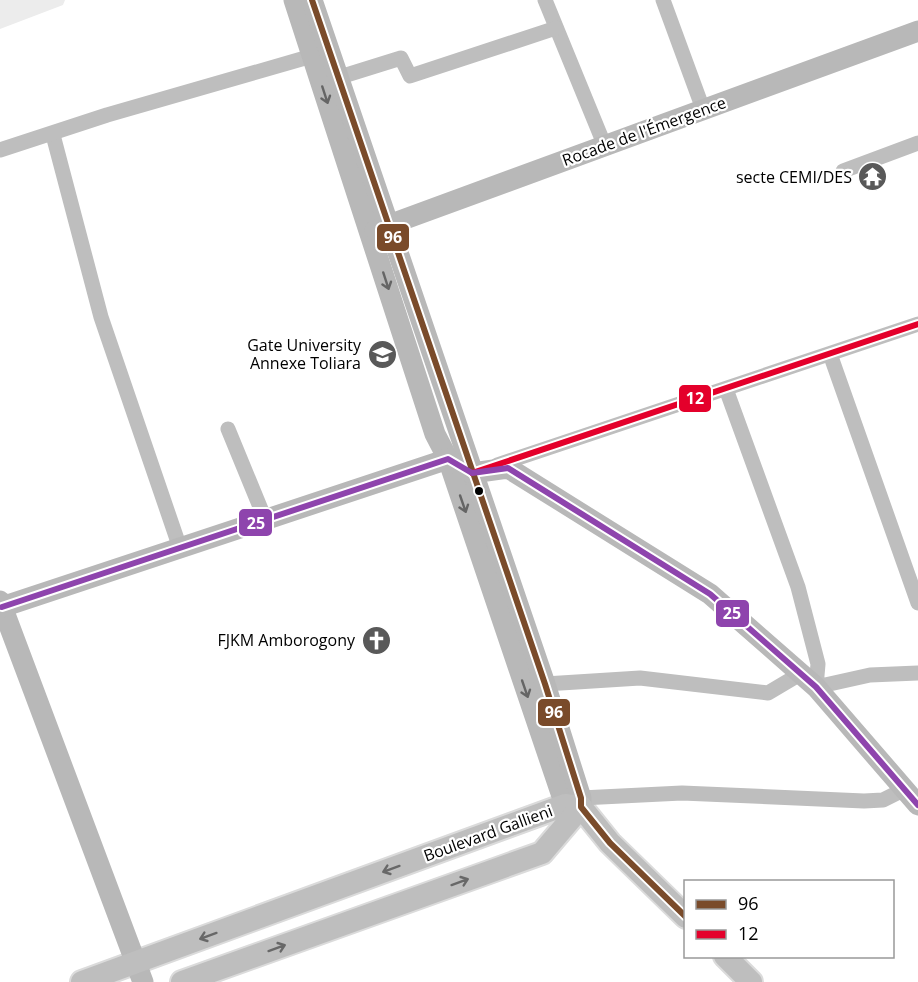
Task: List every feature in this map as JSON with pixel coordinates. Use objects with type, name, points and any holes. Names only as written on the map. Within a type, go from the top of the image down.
[{"type":"main road","points":[[576,803],[610,843],[684,915]]},
{"type":"main road","name":"Boulevard Gallieni","points":[[82,982],[140,972],[576,803]]},
{"type":"main road","name":"Boulevard Gallieni","points":[[182,982],[542,853],[576,803]]},
{"type":"main road","points":[[726,958],[751,982]]},
{"type":"street","points":[[294,0],[312,56],[472,473],[544,684],[576,803]]},
{"type":"street","points":[[312,0],[340,77],[435,434],[448,459],[576,803]]},
{"type":"street","points":[[545,0],[604,144]]},
{"type":"street","points":[[663,0],[703,109]]},
{"type":"street","points":[[340,77],[401,58],[410,76],[556,28]]},
{"type":"street","name":"Rocade de l'Émergence","points":[[379,228],[918,31]]},
{"type":"street","points":[[0,150],[53,135],[107,115],[312,56]]},
{"type":"street","points":[[53,135],[101,317],[180,548]]},
{"type":"street","points":[[843,171],[918,143]]},
{"type":"street","points":[[472,473],[918,324]]},
{"type":"street","points":[[830,354],[918,603]]},
{"type":"street","points":[[726,388],[798,587],[818,664],[808,681]]},
{"type":"street","points":[[228,429],[265,519]]},
{"type":"street","points":[[140,972],[1,604],[180,548],[448,459],[472,473],[508,468],[710,594],[808,681],[911,797]]},
{"type":"street","points":[[544,684],[640,678],[768,693],[808,681],[918,673]]},
{"type":"street","points":[[576,803],[682,793],[864,801],[911,797]]},
{"type":"shaded area","points":[[0,0],[65,0],[63,5],[0,29]]},
{"type":"transit line","name":"96","points":[[312,0],[545,684],[581,798],[581,807],[610,843],[684,915]]},
{"type":"transit line","name":"12","points":[[472,473],[918,324]]},
{"type":"transit line","name":"25","points":[[2,607],[448,459],[472,473],[508,468],[710,594],[816,687],[918,805]]},
{"type":"place","name":"secte CEMI/DES","points":[[873,177]]},
{"type":"place","name":"Gate University Annexe Toliara","points":[[382,354]]},
{"type":"place","name":"FJKM Amborogony","points":[[376,640]]}]
